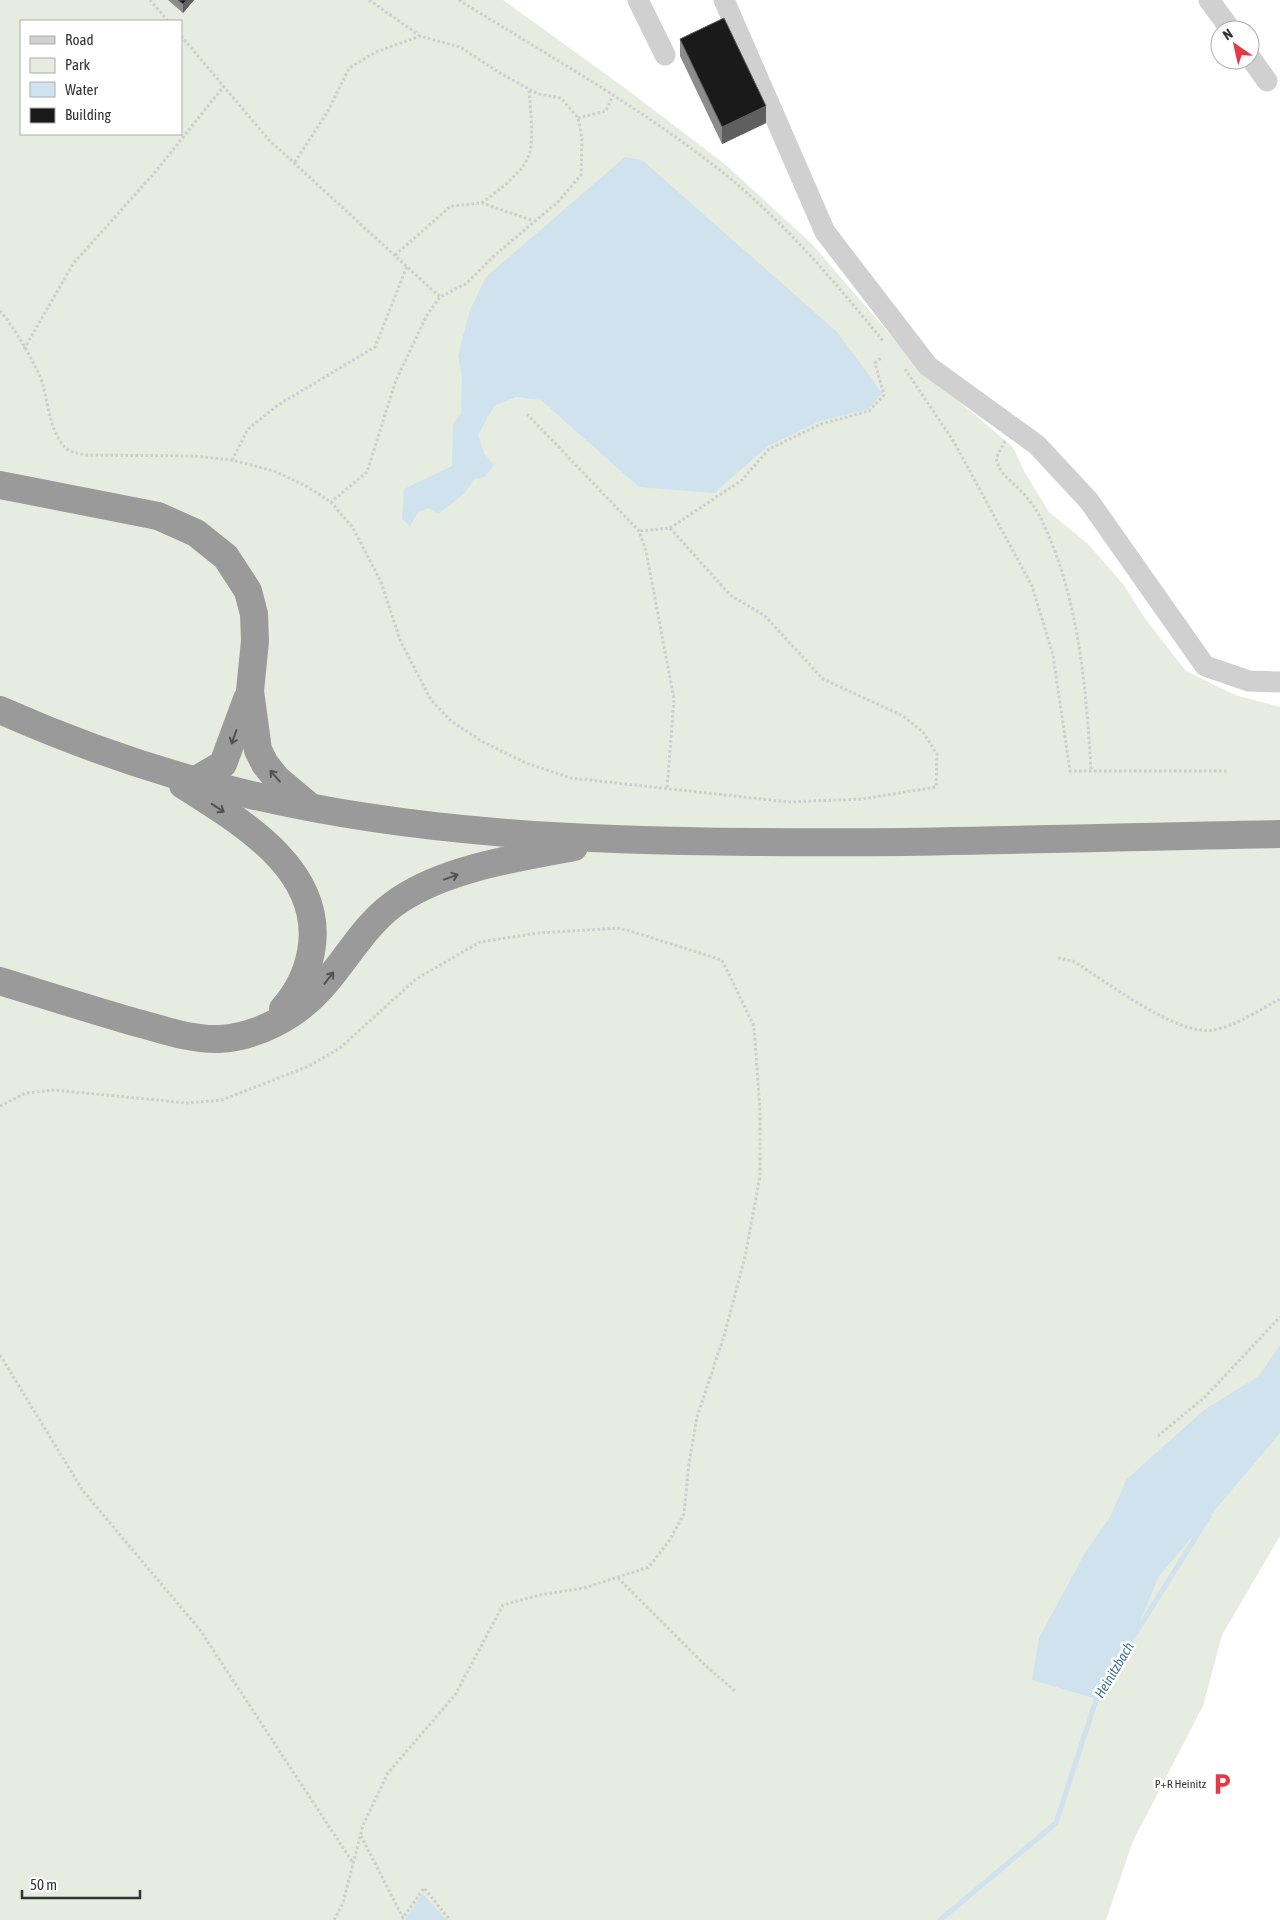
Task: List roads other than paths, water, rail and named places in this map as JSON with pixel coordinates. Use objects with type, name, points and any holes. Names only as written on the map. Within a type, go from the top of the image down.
[{"type":"highway","points":[[3,488],[150,514],[178,524],[206,540],[234,567],[248,591],[256,627],[250,691],[258,750],[265,764],[277,779],[311,808]]},
{"type":"highway","points":[[196,780],[223,764],[250,691]]},
{"type":"highway","points":[[0,710],[89,746],[163,771],[245,794],[311,808],[419,825],[610,839],[807,843],[1280,834]]},
{"type":"highway","points":[[163,771],[253,831],[291,870],[309,905],[313,938],[306,973],[299,989],[263,1028]]},
{"type":"highway","points":[[0,981],[172,1033],[217,1039],[237,1037],[263,1028],[290,1014],[320,989],[367,927],[379,915],[403,898],[447,878],[493,864],[610,839]]},
{"type":"lane","points":[[638,0],[665,56]]},
{"type":"lane","points":[[724,0],[825,232],[928,366],[1037,445],[1089,500],[1205,666],[1249,681],[1280,682]]},
{"type":"lane","points":[[1209,0],[1224,20]]},
{"type":"lane","points":[[1259,70],[1267,81]]},
{"type":"water","points":[[625,157],[642,160],[837,332],[882,393],[868,409],[820,421],[768,446],[714,493],[639,487],[541,400],[516,397],[494,406],[478,435],[484,453],[494,465],[485,477],[474,479],[464,494],[438,514],[429,508],[418,512],[410,526],[402,519],[404,489],[452,466],[453,424],[461,414],[462,375],[458,356],[470,310],[486,277]]},
{"type":"water","points":[[1280,1345],[1280,1433],[1159,1576],[1116,1678],[1097,1699],[1032,1680],[1039,1638],[1085,1553],[1110,1517],[1127,1479],[1204,1410],[1259,1376]]},
{"type":"water","points":[[423,1894],[447,1920],[405,1920]]},
{"type":"waterway","name":"Heinitzbach","points":[[1130,1642],[1209,1516]]},
{"type":"waterway","name":"Heinitzbach","points":[[940,1920],[1056,1823],[1098,1694]]},
{"type":"place","name":"P+R Heinitz","points":[[1222,1784]]}]
